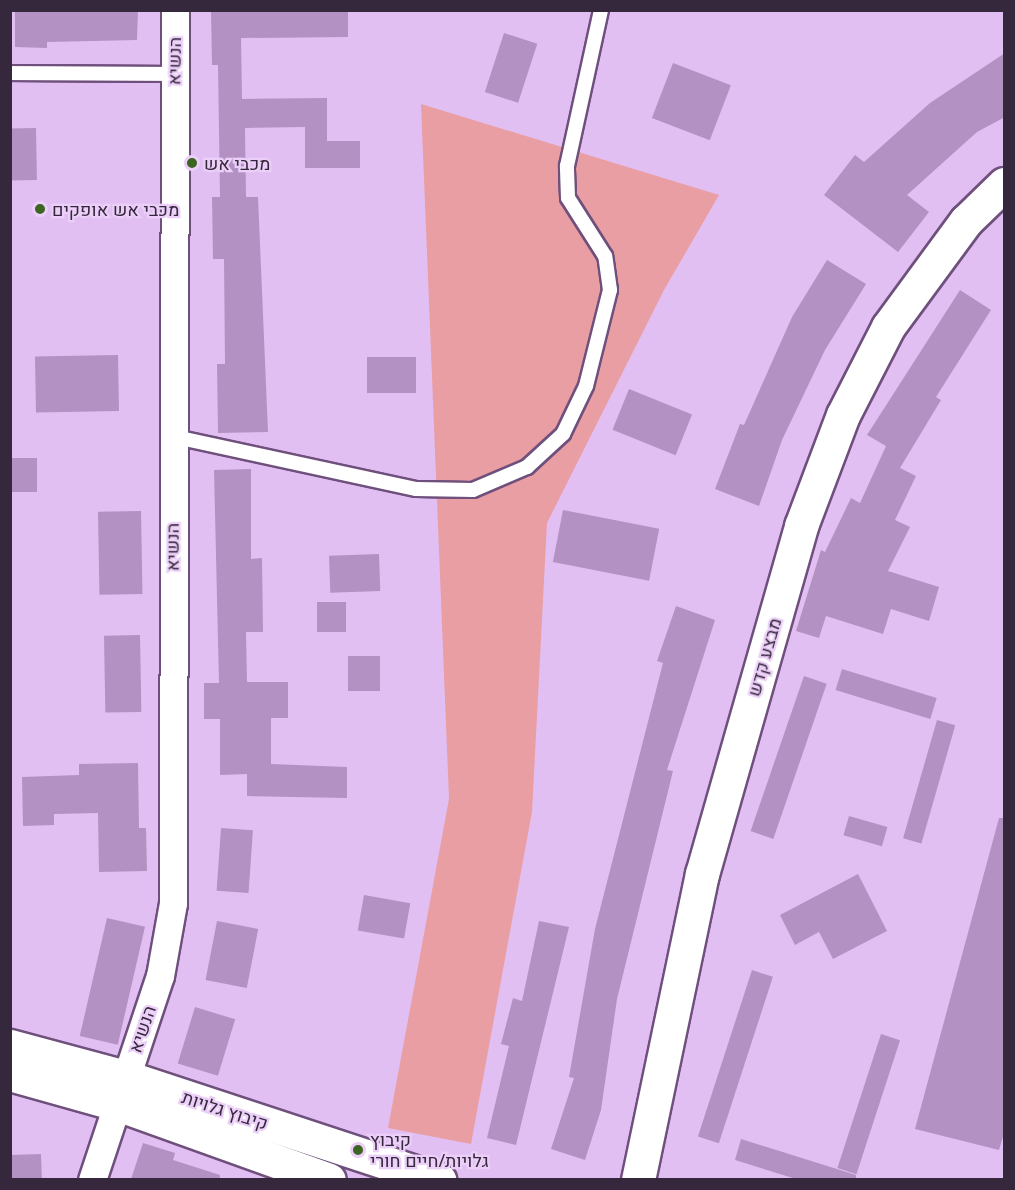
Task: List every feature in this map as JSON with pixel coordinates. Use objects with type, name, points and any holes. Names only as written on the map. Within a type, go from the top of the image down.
[{"type":"street","name":"הנשיא","points":[[92,1179],[160,976],[173,903],[171,436],[175,10]]},
{"type":"street","name":"מבצע קדש","points":[[638,1179],[702,874],[805,515],[843,416],[888,327],[966,222],[1005,184]]},
{"type":"street","name":"קיבוץ גלויות","points":[[10,1046],[329,1179]]},
{"type":"street","name":"קיבוץ גלויות","points":[[10,1074],[121,1091],[439,1179]]},
{"type":"lane","points":[[171,436],[416,489],[473,490],[527,467],[563,434],[586,386],[610,290],[604,256],[568,198],[567,166],[601,10]]},
{"type":"lane","points":[[10,74],[174,74]]},
{"type":"shaded area","points":[[421,104],[719,195],[664,290],[547,523],[532,812],[471,1144],[388,1128],[449,799]]},
{"type":"building","points":[[15,10],[138,10],[137,40],[47,42],[47,48],[15,47]]},
{"type":"building","points":[[348,10],[348,37],[241,38],[242,99],[327,98],[327,141],[360,141],[360,168],[305,168],[305,127],[245,128],[246,197],[258,197],[268,432],[218,433],[217,364],[225,364],[224,259],[213,259],[212,197],[220,197],[218,65],[212,65],[211,11]]},
{"type":"building","points":[[504,33],[537,44],[518,103],[485,92]]},
{"type":"building","points":[[1005,53],[1005,117],[977,132],[907,195],[929,212],[898,252],[824,195],[855,155],[864,162],[930,103]]},
{"type":"building","points":[[673,63],[731,85],[710,140],[652,118]]},
{"type":"building","points":[[10,128],[36,128],[37,180],[11,180]]},
{"type":"building","points":[[827,260],[866,284],[825,350],[782,440],[759,506],[715,489],[740,424],[744,425],[792,317]]},
{"type":"building","points":[[960,290],[991,310],[936,397],[941,400],[900,468],[916,476],[895,520],[910,527],[888,571],[939,587],[929,621],[891,609],[883,634],[826,616],[819,638],[796,631],[821,550],[825,552],[851,498],[860,503],[886,446],[867,435]]},
{"type":"building","points":[[118,355],[119,411],[36,412],[35,356]]},
{"type":"building","points":[[367,357],[416,357],[416,393],[367,393]]},
{"type":"building","points":[[629,389],[692,414],[676,455],[613,430]]},
{"type":"building","points":[[10,458],[37,458],[37,492],[10,492]]},
{"type":"building","points":[[251,469],[251,559],[262,558],[263,632],[246,632],[247,682],[288,682],[288,718],[271,718],[271,764],[347,767],[347,798],[247,796],[247,774],[220,775],[220,719],[204,719],[204,683],[219,683],[214,470]]},
{"type":"building","points":[[563,510],[659,529],[649,581],[553,562]]},
{"type":"building","points":[[141,511],[142,594],[99,595],[98,512]]},
{"type":"building","points":[[379,554],[380,591],[330,593],[329,556]]},
{"type":"building","points":[[317,602],[346,602],[346,632],[317,632]]},
{"type":"building","points":[[676,606],[715,620],[667,770],[673,771],[617,999],[601,1110],[585,1160],[551,1149],[574,1078],[569,1077],[595,929],[663,663],[657,661]]},
{"type":"building","points":[[140,635],[141,712],[105,713],[104,636]]},
{"type":"building","points":[[348,656],[380,656],[380,691],[348,691]]},
{"type":"building","points":[[842,669],[937,698],[930,719],[836,690]]},
{"type":"building","points":[[804,676],[827,684],[773,839],[751,831]]},
{"type":"building","points":[[937,720],[955,725],[921,843],[903,838]]},
{"type":"building","points":[[138,763],[139,828],[146,828],[147,871],[99,872],[98,813],[54,814],[54,825],[23,826],[22,777],[79,775],[79,764]]},
{"type":"building","points":[[849,816],[887,827],[882,846],[843,835]]},
{"type":"building","points":[[999,818],[1005,818],[1005,1130],[999,1150],[915,1129]]},
{"type":"building","points":[[221,828],[253,830],[249,893],[217,891]]},
{"type":"building","points":[[858,874],[887,931],[833,959],[819,932],[795,945],[780,915]]},
{"type":"building","points":[[364,895],[410,903],[404,939],[358,930]]},
{"type":"building","points":[[107,918],[145,927],[118,1045],[80,1036]]},
{"type":"building","points":[[217,921],[258,929],[247,988],[206,980]]},
{"type":"building","points":[[539,921],[569,927],[516,1145],[487,1138],[509,1046],[501,1044],[513,998],[522,1001]]},
{"type":"building","points":[[752,970],[773,977],[719,1143],[698,1136]]},
{"type":"building","points":[[195,1007],[235,1019],[218,1076],[178,1063]]},
{"type":"building","points":[[881,1034],[900,1040],[856,1174],[837,1168]]},
{"type":"building","points":[[741,1139],[856,1175],[856,1179],[796,1179],[735,1160]]},
{"type":"building","points":[[143,1143],[175,1153],[173,1160],[220,1175],[220,1179],[131,1179]]},
{"type":"building","points":[[41,1154],[42,1179],[11,1180],[10,1155]]},
{"type":"place","name":"מכבי אש","points":[[192,163]]},
{"type":"place","name":"מכבי אש אופקים","points":[[40,209]]},
{"type":"place","name":"קיבוץ גלויות/חיים חורי","points":[[358,1150]]}]
